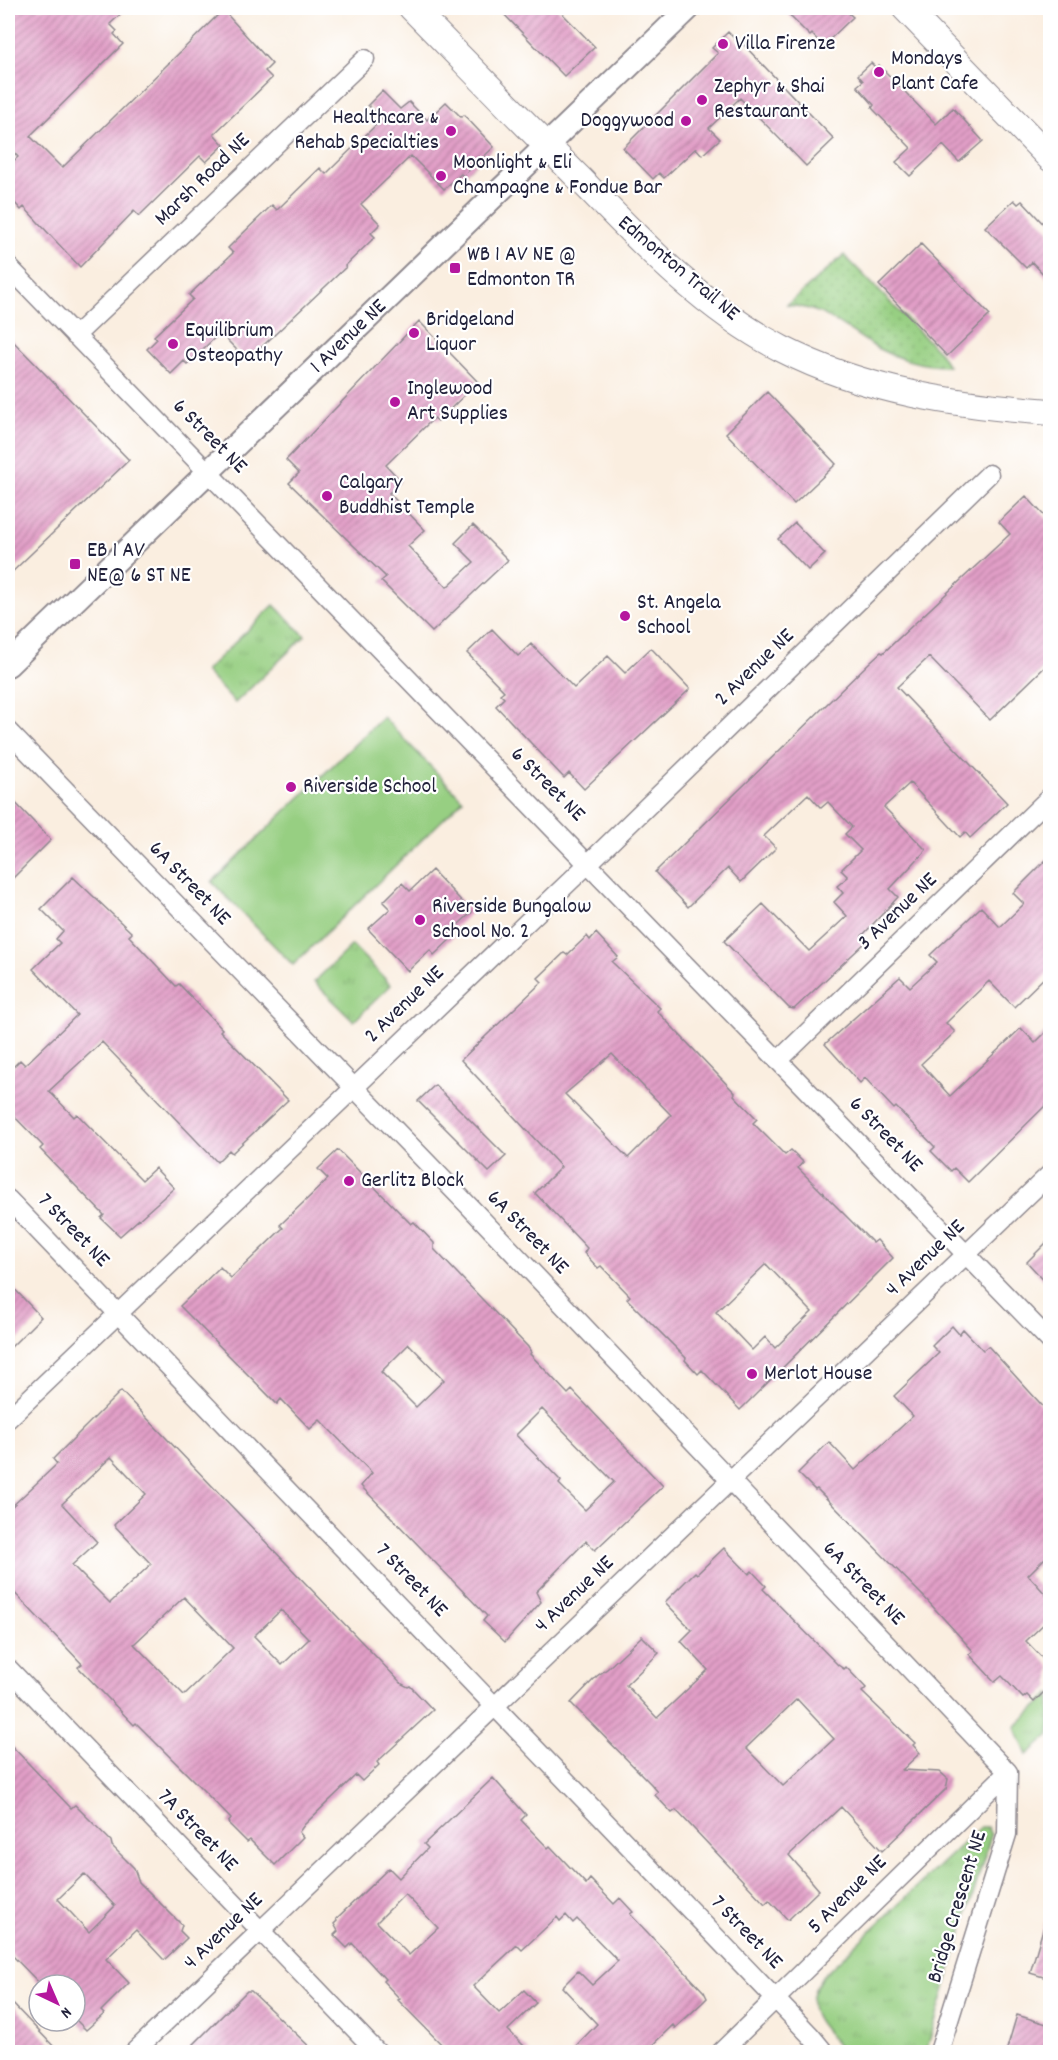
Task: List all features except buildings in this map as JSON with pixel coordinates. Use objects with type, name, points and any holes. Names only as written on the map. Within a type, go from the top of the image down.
[{"type":"main road","name":"Edmonton Trail NE","points":[[412,8],[639,240],[711,302],[782,349],[880,387],[968,405],[1050,412]]},
{"type":"main road","points":[[906,8],[1050,158]]},
{"type":"street","name":"1 Avenue NE","points":[[8,665],[210,472],[545,144],[689,8]]},
{"type":"street","name":"Marsh Road NE","points":[[75,336],[365,59]]},
{"type":"street","name":"6 Street NE","points":[[8,266],[1050,1341]]},
{"type":"street","name":"2 Avenue NE","points":[[8,1419],[589,863],[989,474]]},
{"type":"street","name":"6A Street NE","points":[[8,731],[731,1480],[1008,1772]]},
{"type":"street","name":"3 Avenue NE","points":[[778,1061],[1050,797]]},
{"type":"street","name":"4 Avenue NE","points":[[134,2052],[1050,1174]]},
{"type":"street","name":"7 Street NE","points":[[8,1199],[119,1312],[777,2000]]},
{"type":"street","name":"7A Street NE","points":[[8,1668],[259,1932],[377,2052]]},
{"type":"street","name":"5 Avenue NE","points":[[721,2052],[777,2000],[1008,1772]]},
{"type":"street","name":"Bridge Crescent NE","points":[[939,2052],[1007,1834],[1008,1772]]},
{"type":"street","points":[[777,2000],[824,2052]]},
{"type":"green space","points":[[844,255],[940,353],[948,366],[929,365],[898,357],[872,345],[822,314],[787,305]]},
{"type":"green space","points":[[274,605],[305,636],[235,703],[205,671]]},
{"type":"green space","points":[[383,717],[463,800],[293,965],[212,882]]},
{"type":"green space","points":[[352,945],[391,985],[354,1021],[314,982]]},
{"type":"green space","points":[[1050,1694],[1050,1735],[1027,1755],[1015,1727]]},
{"type":"green space","points":[[980,1827],[987,1827],[991,1835],[926,2052],[842,2052],[821,2026],[813,2009],[812,2000],[821,1978]]},
{"type":"place","name":"Villa Firenze","points":[[723,44]]},
{"type":"place","name":"Mondays Plant Cafe","points":[[879,72]]},
{"type":"place","name":"Zephyr & Shai Restaurant","points":[[702,100]]},
{"type":"place","name":"Doggywood","points":[[686,121]]},
{"type":"place","name":"Healthcare & Rehab Specialties","points":[[451,131]]},
{"type":"place","name":"Moonlight & Eli Champagne & Fondue Bar","points":[[441,176]]},
{"type":"place","name":"WB 1 AV NE @ Edmonton TR","points":[[455,268]]},
{"type":"place","name":"Bridgeland Liquor","points":[[414,333]]},
{"type":"place","name":"Equilibrium Osteopathy","points":[[173,344]]},
{"type":"place","name":"Inglewood Art Supplies","points":[[395,402]]},
{"type":"place","name":"Calgary Buddhist Temple","points":[[327,496]]},
{"type":"place","name":"EB 1 AV NE@ 6 ST NE","points":[[75,564]]},
{"type":"place","name":"St. Angela School","points":[[625,616]]},
{"type":"place","name":"Riverside School","points":[[291,787]]},
{"type":"place","name":"Riverside Bungalow School No. 2","points":[[420,920]]},
{"type":"place","name":"Gerlitz Block","points":[[349,1181]]},
{"type":"place","name":"Merlot House","points":[[752,1374]]}]
